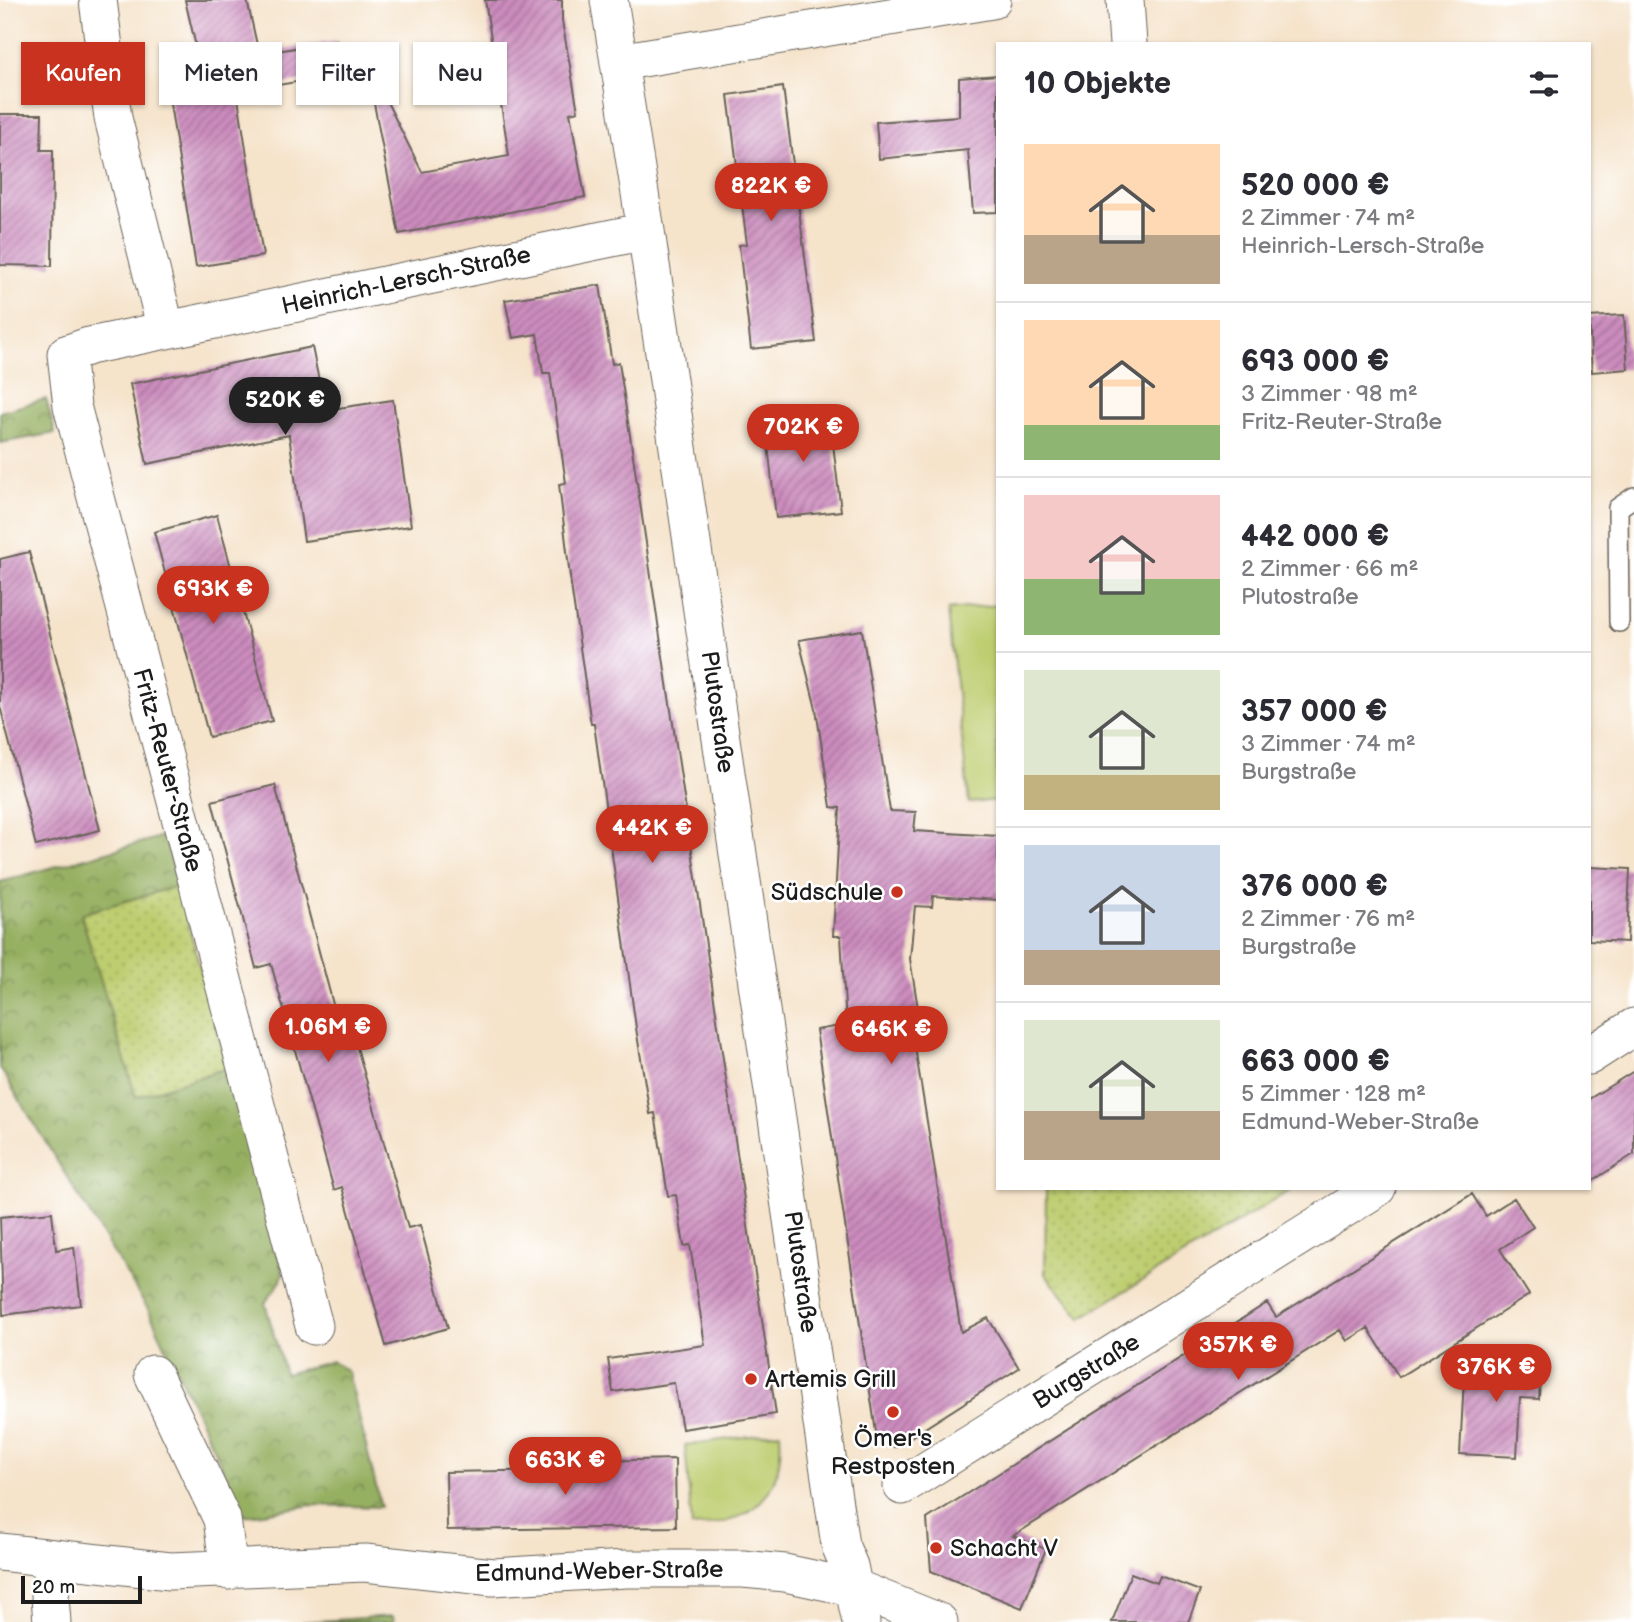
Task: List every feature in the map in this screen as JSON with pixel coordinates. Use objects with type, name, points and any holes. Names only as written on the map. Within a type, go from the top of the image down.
[{"type":"street","points":[[98,0],[113,118],[166,330]]},
{"type":"street","name":"Plutostraße","points":[[609,0],[646,230],[840,1545],[858,1605]]},
{"type":"street","points":[[619,62],[992,0]]},
{"type":"street","points":[[1125,0],[1128,42]]},
{"type":"street","name":"Heinrich-Lersch-Straße","points":[[166,330],[646,230]]},
{"type":"street","name":"Fritz-Reuter-Straße","points":[[166,330],[89,346],[66,354],[66,377],[314,1326]]},
{"type":"street","points":[[1591,1055],[1634,1027]]},
{"type":"street","name":"Burgstraße","points":[[902,1486],[1374,1190]]},
{"type":"street","points":[[153,1374],[222,1519],[229,1570]]},
{"type":"street","name":"Edmund-Weber-Straße","points":[[0,1552],[170,1570],[229,1570],[365,1563],[493,1577],[626,1569],[720,1569],[785,1573],[858,1605],[939,1622]]},
{"type":"street","points":[[52,1622],[50,1597],[54,1558]]},
{"type":"lane","points":[[1619,622],[1618,508],[1634,497]]},
{"type":"green space","points":[[46,399],[55,433],[0,443],[0,412]]},
{"type":"green space","points":[[996,605],[996,800],[969,803],[948,610]]},
{"type":"green space","points":[[164,836],[178,886],[81,914],[136,1097],[227,1068],[283,1273],[281,1281],[265,1303],[285,1374],[332,1361],[348,1372],[381,1507],[312,1505],[245,1516],[148,1309],[0,1068],[0,882]]},
{"type":"green space","points":[[178,886],[227,1068],[136,1097],[81,914]]},
{"type":"green space","points":[[1046,1190],[1291,1190],[1081,1318],[1045,1274]]},
{"type":"green space","points":[[780,1432],[777,1473],[760,1502],[732,1520],[692,1527],[685,1445]]},
{"type":"green space","points":[[393,1616],[394,1622],[302,1622]]},
{"type":"building","points":[[185,0],[247,0],[256,42],[195,42]]},
{"type":"building","points":[[485,0],[562,0],[562,21],[578,111],[570,113],[585,197],[399,234],[374,105],[388,105],[422,172],[509,156],[501,105],[507,105],[507,42],[491,42]]},
{"type":"building","points":[[296,48],[296,82],[282,84],[282,50]]},
{"type":"building","points":[[996,75],[996,212],[973,213],[968,150],[879,159],[876,122],[959,116],[959,78]]},
{"type":"building","points":[[783,87],[816,342],[751,349],[739,245],[747,244],[728,95]]},
{"type":"building","points":[[170,105],[239,105],[263,256],[196,267]]},
{"type":"building","points":[[0,114],[42,114],[41,150],[53,150],[52,266],[0,265]]},
{"type":"building","points":[[600,285],[612,364],[619,362],[776,1414],[682,1429],[674,1383],[613,1392],[608,1359],[705,1345],[690,1245],[684,1246],[676,1195],[668,1196],[655,1113],[650,1114],[636,1028],[594,724],[591,724],[571,585],[559,484],[566,483],[550,373],[543,373],[537,334],[513,338],[505,300]]},
{"type":"building","points":[[1624,315],[1628,369],[1592,372],[1591,317]]},
{"type":"building","points":[[312,347],[325,410],[393,400],[411,526],[304,541],[289,435],[147,464],[130,384]]},
{"type":"building","points":[[829,410],[841,511],[776,518],[765,417]]},
{"type":"building","points":[[217,515],[272,721],[209,737],[154,532]]},
{"type":"building","points":[[29,552],[100,830],[36,846],[0,706],[0,559]]},
{"type":"building","points":[[862,630],[890,811],[916,812],[914,831],[996,836],[996,900],[933,896],[932,907],[915,906],[910,959],[922,1033],[913,1035],[961,1332],[988,1318],[1019,1368],[895,1447],[877,1439],[816,1030],[846,1025],[841,936],[833,936],[840,808],[831,807],[816,709],[799,640]]},
{"type":"building","points":[[275,785],[334,1008],[345,1005],[408,1228],[420,1225],[448,1328],[386,1346],[342,1187],[334,1190],[271,964],[256,968],[212,801]]},
{"type":"building","points":[[1591,867],[1630,869],[1627,942],[1591,940]]},
{"type":"building","points":[[1634,1071],[1634,1154],[1591,1182],[1591,1098]]},
{"type":"building","points":[[1472,1194],[1486,1216],[1514,1198],[1533,1227],[1500,1249],[1529,1295],[1399,1377],[1368,1328],[1347,1341],[1340,1330],[1013,1536],[1046,1549],[1022,1608],[931,1571],[927,1519],[1267,1303],[1276,1317]]},
{"type":"building","points":[[52,1212],[56,1250],[74,1247],[81,1305],[3,1315],[0,1217]]},
{"type":"building","points":[[1465,1359],[1541,1361],[1539,1399],[1520,1398],[1517,1457],[1460,1454]]},
{"type":"building","points":[[675,1459],[676,1527],[447,1530],[446,1472],[552,1470],[551,1466],[598,1466],[598,1461]]},
{"type":"building","points":[[1131,1573],[1157,1583],[1160,1576],[1200,1591],[1188,1622],[1112,1622]]},
{"type":"place","name":"Südschule","points":[[897,892]]},
{"type":"place","name":"Artemis Grill","points":[[751,1379]]},
{"type":"place","name":"Ömer's Restposten","points":[[893,1412]]},
{"type":"place","name":"Schacht V","points":[[936,1548]]}]
